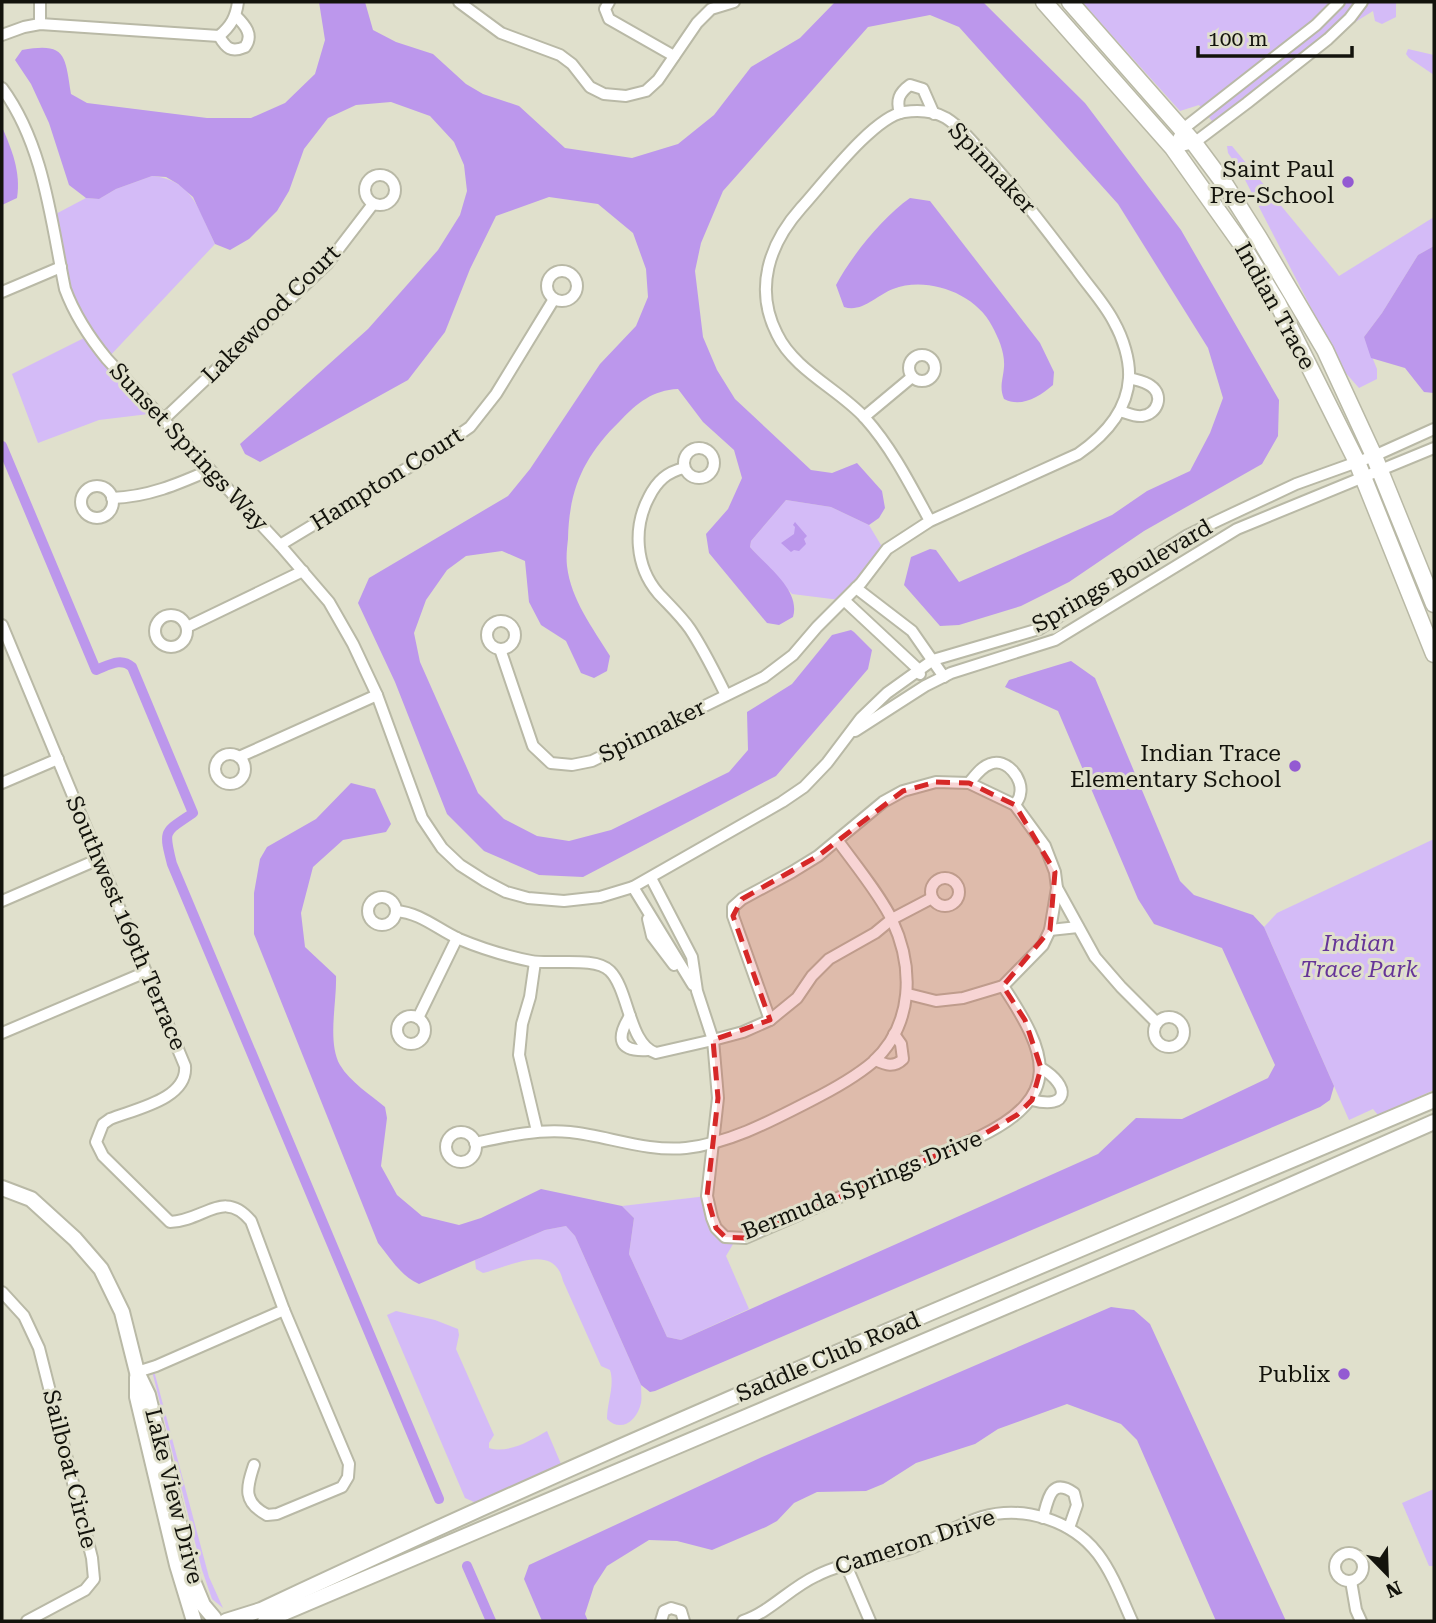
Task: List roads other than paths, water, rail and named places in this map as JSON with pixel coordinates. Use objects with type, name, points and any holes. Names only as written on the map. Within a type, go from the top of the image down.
[{"type":"main road","name":"Indian Trace","points":[[1044,2],[1173,148],[1242,245],[1278,304],[1357,462],[1434,654]]},
{"type":"main road","name":"Indian Trace","points":[[1070,2],[1183,129],[1226,186],[1325,350],[1374,456],[1434,604]]},
{"type":"street","points":[[40,2],[40,24]]},
{"type":"street","points":[[236,16],[247,29],[249,37],[245,47],[237,51],[225,46],[223,32],[236,16],[238,2]]},
{"type":"street","points":[[459,2],[501,33],[560,55],[572,64],[590,87],[604,94],[626,96],[646,91],[659,80],[697,23],[711,9],[734,2]]},
{"type":"street","points":[[608,2],[605,9],[609,19],[674,56]]},
{"type":"street","points":[[1173,148],[1183,129],[1316,26],[1339,2]]},
{"type":"street","points":[[1173,148],[1194,143],[1328,39],[1362,2]]},
{"type":"street","points":[[2,35],[40,24],[223,32]]},
{"type":"street","points":[[930,521],[892,455],[864,418],[803,368],[777,335],[766,301],[767,264],[785,226],[867,134],[901,113],[898,99],[902,91],[910,85],[923,89],[934,114]]},
{"type":"street","name":"Sunset Springs Way","points":[[2,88],[26,127],[38,163],[72,308],[88,336],[329,602],[354,644],[377,695],[411,792]]},
{"type":"street","name":"Spinnaker","points":[[499,649],[533,746],[551,763],[572,765],[592,761],[764,677],[793,655],[817,627],[845,601],[887,549],[930,521],[1078,454],[1097,441],[1110,427],[1120,411],[1129,378],[1127,354],[1114,321],[1022,196],[972,141],[945,118],[920,111],[901,113]]},
{"type":"street","name":"Lakewood Court","points":[[163,419],[327,264],[373,204]]},
{"type":"street","points":[[2,292],[61,267]]},
{"type":"street","name":"Hampton Court","points":[[280,545],[470,428],[496,394],[554,299]]},
{"type":"street","points":[[864,418],[912,377]]},
{"type":"street","points":[[1120,411],[1141,417],[1151,413],[1156,407],[1157,392],[1152,386],[1129,378]]},
{"type":"street","name":"Springs Boulevard","points":[[411,792],[422,818],[442,848],[460,865],[506,891],[528,898],[564,901],[600,897],[633,887],[804,787],[869,710],[918,669],[933,660],[1039,629],[1198,530],[1296,484],[1374,456],[1434,429]]},
{"type":"street","name":"Springs Boulevard","points":[[850,735],[925,686],[944,677],[993,658],[1025,652],[1055,640],[1237,529],[1434,448]]},
{"type":"street","points":[[684,468],[668,473],[659,480],[644,507],[638,537],[642,564],[656,591],[681,617],[701,645],[726,695]]},
{"type":"street","points":[[112,498],[132,497],[166,489],[210,470]]},
{"type":"street","points":[[187,627],[303,571]]},
{"type":"street","points":[[859,586],[912,631],[944,677]]},
{"type":"street","points":[[845,601],[918,669],[925,686]]},
{"type":"street","name":"Southwest 169th Terrace","points":[[2,625],[7,652],[58,759],[185,1066],[186,1075],[178,1089],[103,1124],[96,1142],[103,1156],[170,1222],[184,1221],[225,1206],[232,1205],[242,1209],[251,1221],[284,1310],[349,1464],[348,1477],[342,1487],[267,1516],[251,1505],[248,1496],[247,1483],[254,1465]]},
{"type":"street","points":[[239,757],[377,695]]},
{"type":"street","points":[[2,783],[58,759]]},
{"type":"street","points":[[969,783],[990,764],[999,762],[1009,767],[1020,784],[1020,795],[1015,805]]},
{"type":"street","points":[[770,1020],[733,916],[733,907],[741,899],[792,872],[838,841],[883,803],[903,791],[936,782],[969,783],[1015,805],[1045,846],[1055,872],[1057,888],[1050,930],[1044,945],[1003,986],[963,998],[936,1001],[908,994]]},
{"type":"street","points":[[475,1143],[537,1130],[604,1137],[657,1147],[686,1148],[736,1136],[783,1115],[854,1077],[875,1060],[894,1034],[908,994],[907,962],[891,919],[838,841]]},
{"type":"street","points":[[2,901],[99,859]]},
{"type":"street","name":"Bermuda Springs Drive","points":[[650,878],[692,957],[697,990],[713,1040],[718,1098],[708,1196],[716,1228],[725,1237],[745,1238],[979,1138],[1002,1126],[1032,1100],[1055,1102],[1062,1090],[1060,1083],[1041,1068],[1029,1029],[1003,986]]},
{"type":"street","name":"Bermuda Springs Drive","points":[[633,887],[645,906],[652,936],[669,961],[697,990]]},
{"type":"street","points":[[1057,888],[1095,957],[1157,1023]]},
{"type":"street","points":[[630,1016],[621,1032],[621,1039],[625,1046],[635,1051],[667,1051],[743,1032],[770,1020],[797,998],[812,976],[829,959],[875,933],[891,919],[932,898]]},
{"type":"street","points":[[396,911],[409,912],[457,938],[497,954],[535,962],[599,964],[610,971],[627,1004],[641,1042],[648,1050]]},
{"type":"street","points":[[1050,930],[1078,927]]},
{"type":"street","points":[[418,1017],[457,938]]},
{"type":"street","points":[[535,962],[530,997],[522,1024],[519,1055],[537,1130]]},
{"type":"street","points":[[2,1033],[146,972]]},
{"type":"street","points":[[875,1060],[889,1066],[898,1064],[903,1059],[901,1044],[894,1034]]},
{"type":"street","points":[[1032,1100],[1041,1068]]},
{"type":"street","name":"Saddle Club Road","points":[[215,1620],[261,1610],[483,1506],[1434,1100]]},
{"type":"street","name":"Saddle Club Road","points":[[265,1621],[1236,1209],[1434,1122]]},
{"type":"street","name":"Lake View Drive","points":[[2,1188],[31,1199],[75,1240],[101,1269],[122,1312],[137,1372],[148,1395],[193,1581],[203,1605],[215,1620]]},
{"type":"street","name":"Sailboat Circle","points":[[2,1293],[24,1316],[39,1348],[92,1558],[94,1579],[85,1590],[27,1621]]},
{"type":"street","points":[[137,1372],[284,1310]]},
{"type":"street","name":"Lake View Drive","points":[[137,1372],[137,1397],[177,1565],[194,1621]]},
{"type":"street","points":[[1043,1518],[1050,1494],[1056,1488],[1065,1487],[1074,1493],[1077,1505],[1069,1528]]},
{"type":"street","name":"Cameron Drive","points":[[743,1621],[759,1614],[815,1576],[908,1549],[981,1518],[1007,1512],[1043,1518],[1069,1528],[1098,1554],[1132,1621]]},
{"type":"street","points":[[846,1565],[870,1621]]},
{"type":"street","points":[[1351,1581],[1356,1610],[1361,1621]]},
{"type":"street","points":[[661,1621],[664,1611],[671,1608],[681,1611],[684,1621]]},
{"type":"waterway","points":[[2,446],[96,670],[119,662],[132,667],[193,813],[168,833],[167,844],[172,864],[439,1499]]},
{"type":"waterway","points":[[467,1566],[491,1621]]},
{"type":"place","name":"Saint Paul Pre-School","points":[[1348,182]]},
{"type":"place","name":"Indian Trace Elementary School","points":[[1295,766]]},
{"type":"place","name":"Publix","points":[[1344,1374]]},
{"type":"park label","name":"Indian Trace Park","points":[[1359,956]]}]
